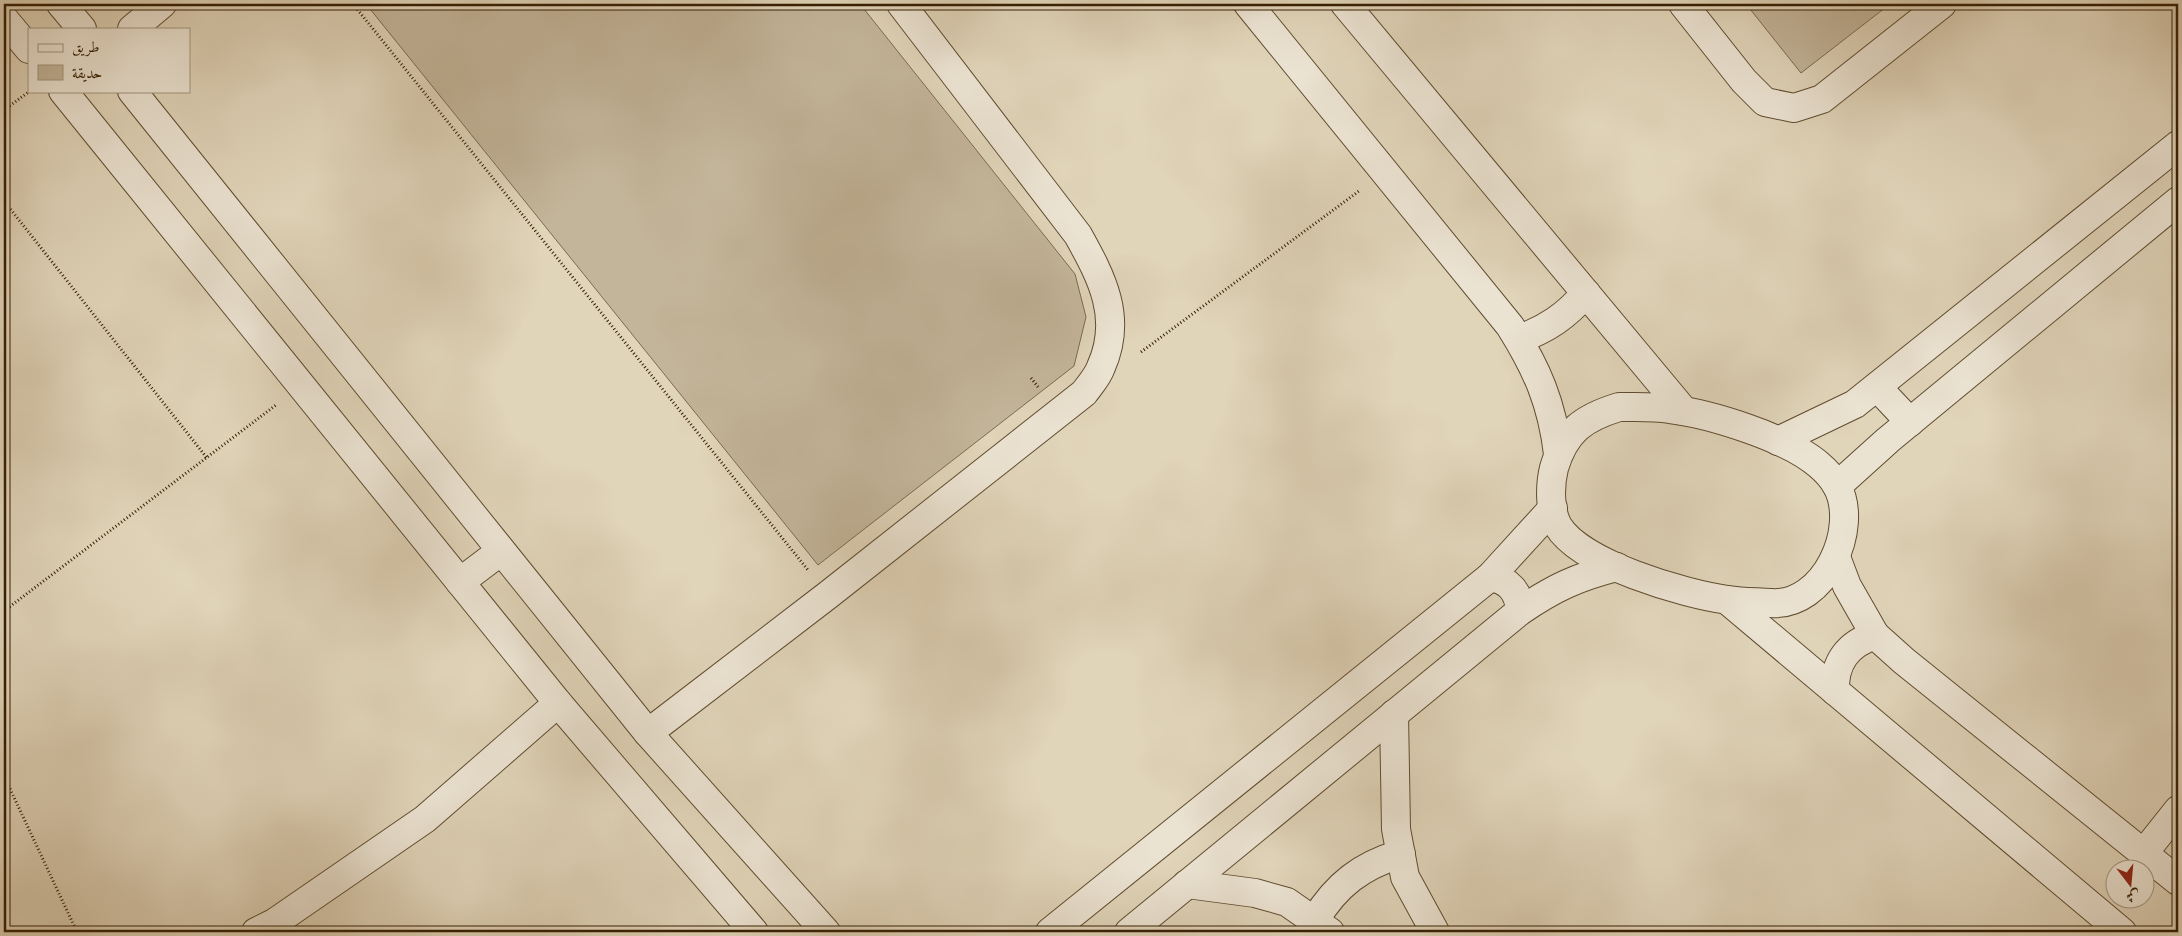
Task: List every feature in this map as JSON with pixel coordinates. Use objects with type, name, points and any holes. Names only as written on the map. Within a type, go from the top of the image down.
[{"type":"street","points":[[61,4],[81,28]]},
{"type":"street","points":[[133,28],[162,4]]},
{"type":"street","points":[[648,733],[828,596],[1084,393],[1101,368],[1110,340],[1110,303],[1096,268],[1078,235],[901,4]]},
{"type":"street","points":[[1248,4],[1510,326],[1530,356],[1544,389],[1555,423],[1558,454],[1551,490],[1553,508],[1558,525],[1575,544],[1617,568],[1671,587],[1727,600],[1775,604],[1798,597],[1814,587],[1827,573],[1836,557],[1842,539],[1843,521],[1842,503],[1837,486],[1818,465],[1778,441],[1725,422],[1684,411],[1668,408],[1618,407],[1596,414],[1580,424],[1558,454]]},
{"type":"street","points":[[1346,4],[1684,411]]},
{"type":"street","points":[[1683,4],[1744,81],[1765,102],[1794,108],[1822,98],[1942,4]]},
{"type":"street","points":[[4,19],[28,49]]},
{"type":"street","points":[[64,92],[558,703],[754,932]]},
{"type":"street","points":[[133,92],[648,733],[826,932]]},
{"type":"street","points":[[1778,441],[1855,404],[2178,145]]},
{"type":"street","points":[[1837,486],[1910,422],[2178,200]]},
{"type":"street","points":[[1519,339],[1539,332],[1558,321],[1586,293]]},
{"type":"street","points":[[1877,387],[1910,422]]},
{"type":"street","points":[[1050,932],[1490,577],[1553,508]]},
{"type":"street","points":[[460,582],[501,551]]},
{"type":"street","points":[[1836,557],[1847,586],[1875,635],[1904,661],[2178,881]]},
{"type":"street","points":[[1129,932],[1520,611],[1552,589],[1584,576],[1617,568]]},
{"type":"street","points":[[1490,577],[1500,579],[1509,584],[1515,592],[1520,611]]},
{"type":"street","points":[[1727,600],[2122,932]]},
{"type":"street","points":[[1836,691],[1838,666],[1844,655],[1852,646],[1875,635]]},
{"type":"street","points":[[256,932],[274,922],[425,819],[558,703]]},
{"type":"street","points":[[1394,714],[1396,828],[1405,876],[1436,932]]},
{"type":"street","points":[[2143,854],[2178,810]]},
{"type":"street","points":[[1187,884],[1255,893],[1287,902],[1323,926],[1336,889],[1366,866],[1401,854]]},
{"type":"path","points":[[353,4],[828,596]]},
{"type":"path","points":[[4,110],[29,92]]},
{"type":"path","points":[[1140,353],[1384,173]]},
{"type":"path","points":[[4,201],[207,458]]},
{"type":"path","points":[[4,611],[302,386]]},
{"type":"path","points":[[4,776],[77,932]]},
{"type":"green space","points":[[366,4],[860,4],[1075,274],[1086,317],[1074,366],[818,565]]},
{"type":"green space","points":[[1746,4],[1890,4],[1801,73]]}]
